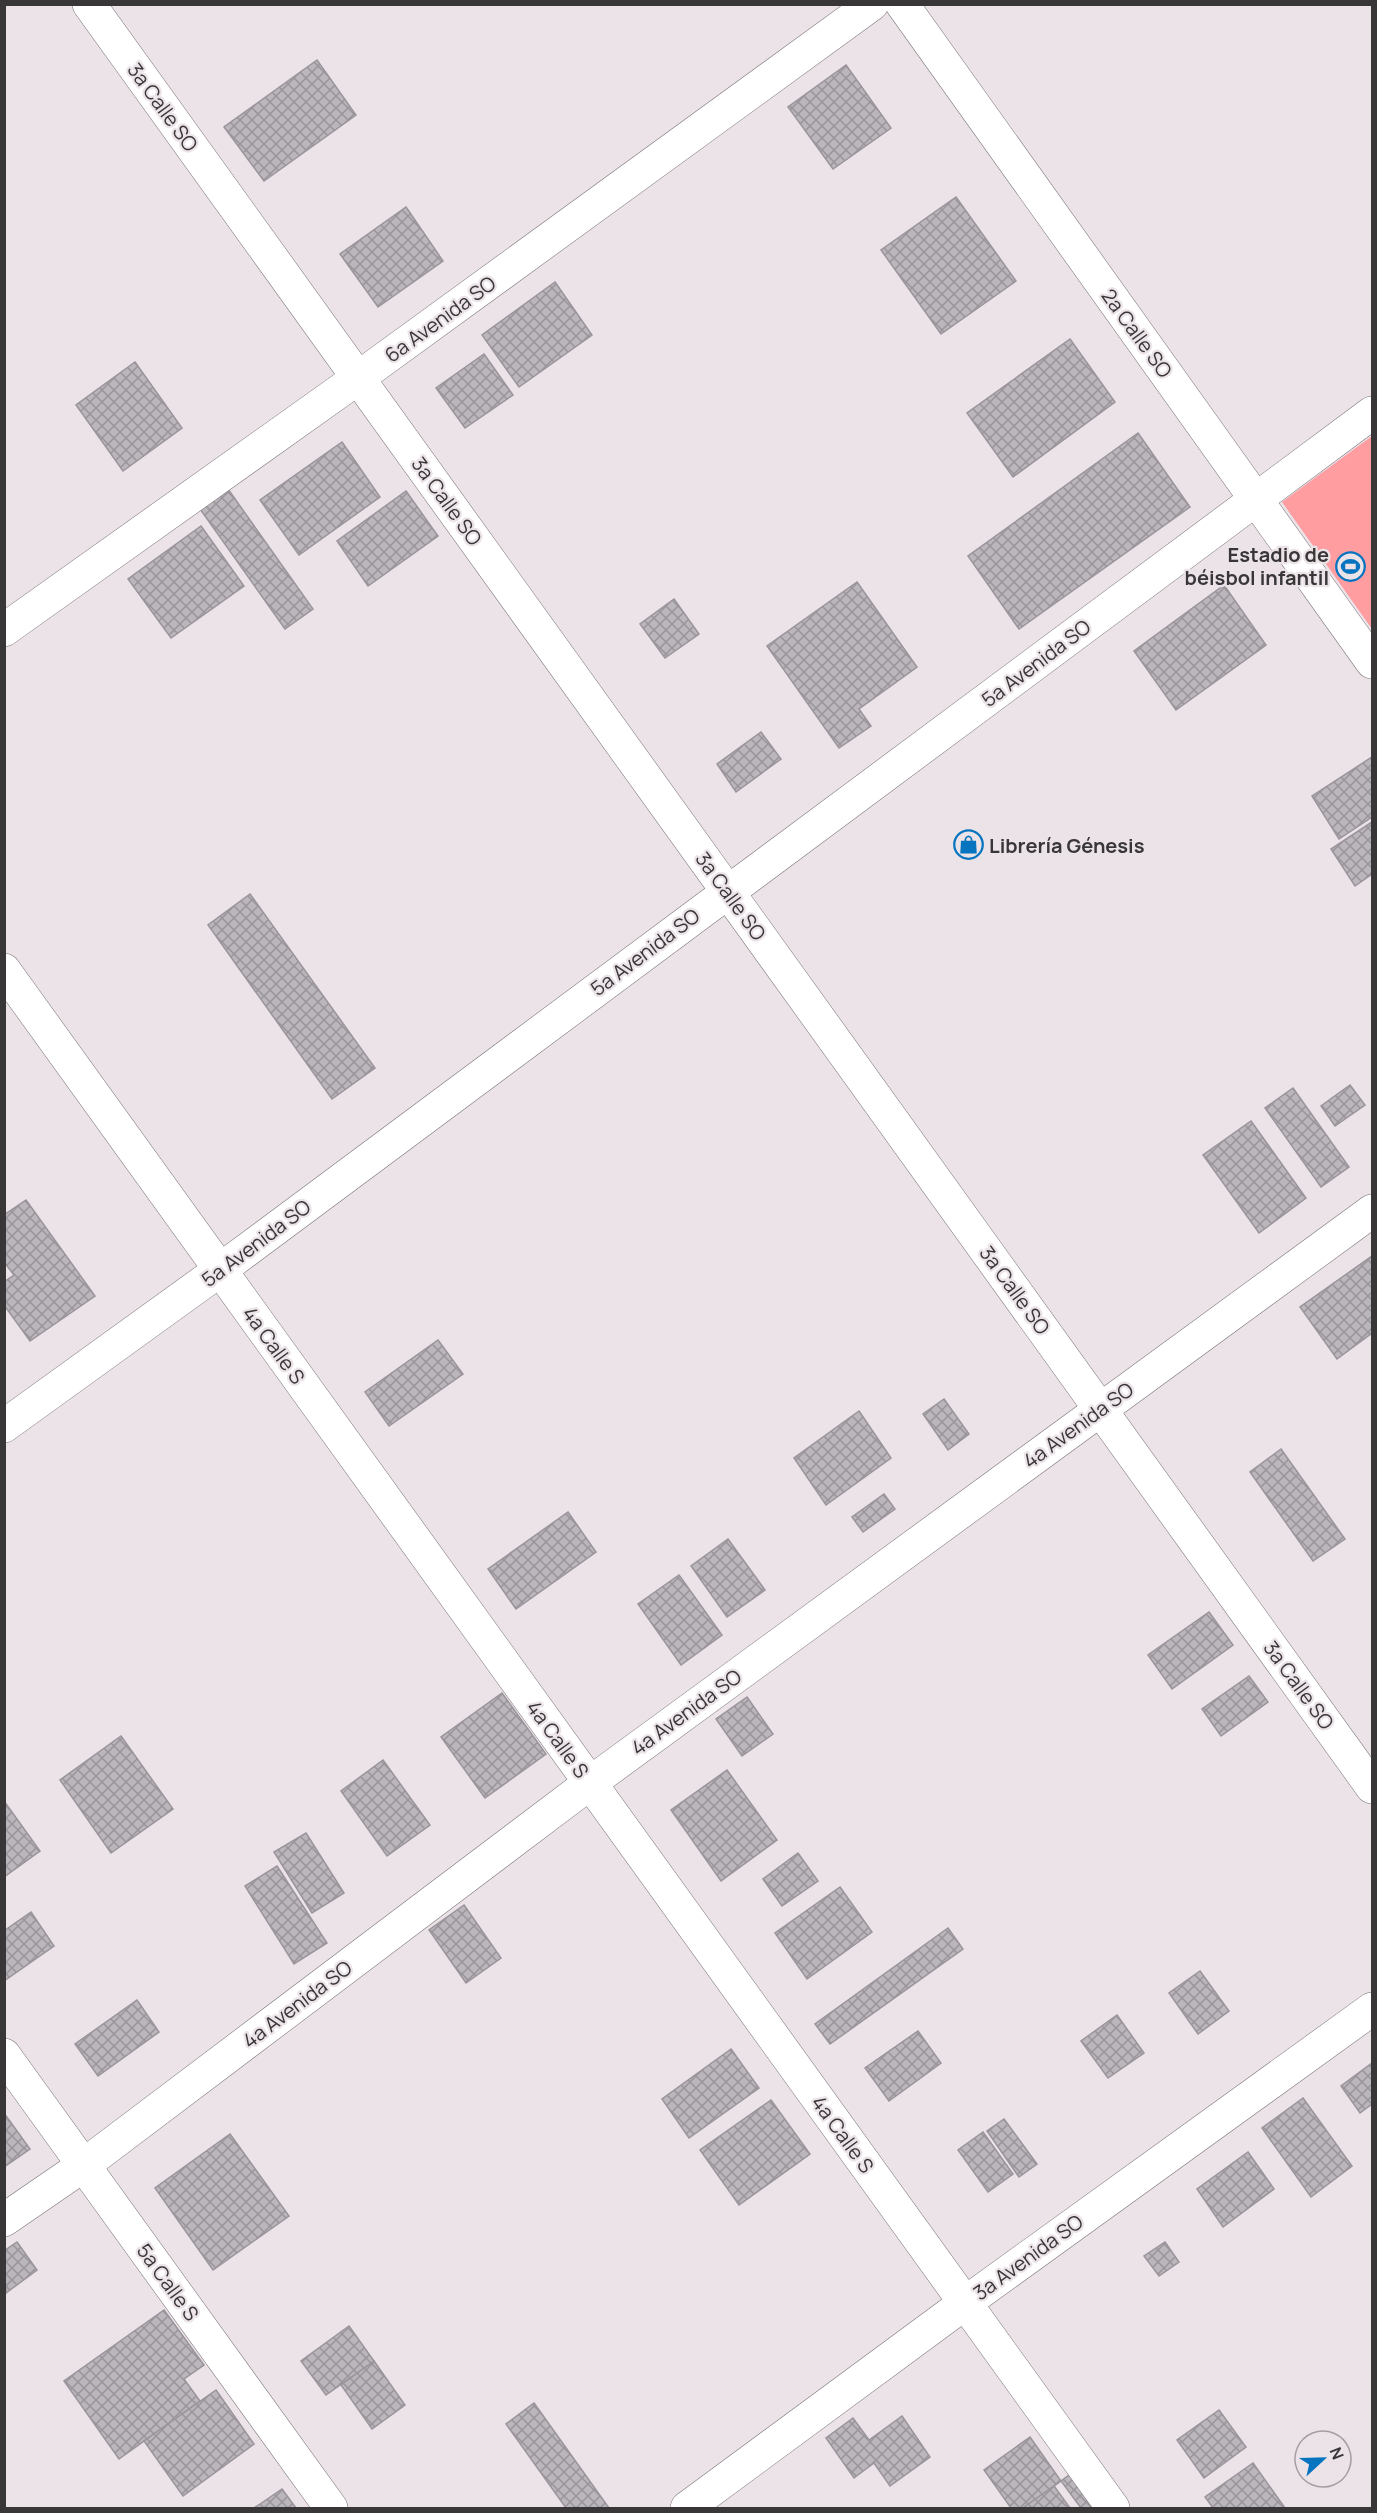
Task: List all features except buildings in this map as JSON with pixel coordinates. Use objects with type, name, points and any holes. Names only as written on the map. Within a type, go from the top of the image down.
[{"type":"street","name":"3a Calle SO","points":[[89,4],[1372,1787]]},
{"type":"street","name":"6a Avenida SO","points":[[4,630],[358,378],[872,4]]},
{"type":"street","name":"2a Calle SO","points":[[902,4],[1372,662]]},
{"type":"street","name":"5a Avenida SO","points":[[4,1426],[220,1270],[1372,413]]},
{"type":"street","name":"4a Calle S","points":[[4,970],[1113,2508]]},
{"type":"street","name":"4a Avenida SO","points":[[4,2220],[84,2165],[590,1783],[1372,1211]]},
{"type":"street","name":"3a Avenida SO","points":[[687,2508],[965,2303],[1372,2009]]},
{"type":"street","name":"5a Calle S","points":[[4,2055],[331,2508]]},
{"type":"shaded area","name":"Estadio de béisbol infantil","points":[[1372,436],[1372,629],[1282,502]]},
{"type":"place","name":"Estadio de béisbol infantil","points":[[1350,566]]},
{"type":"place","name":"Librería Génesis","points":[[968,845]]}]
